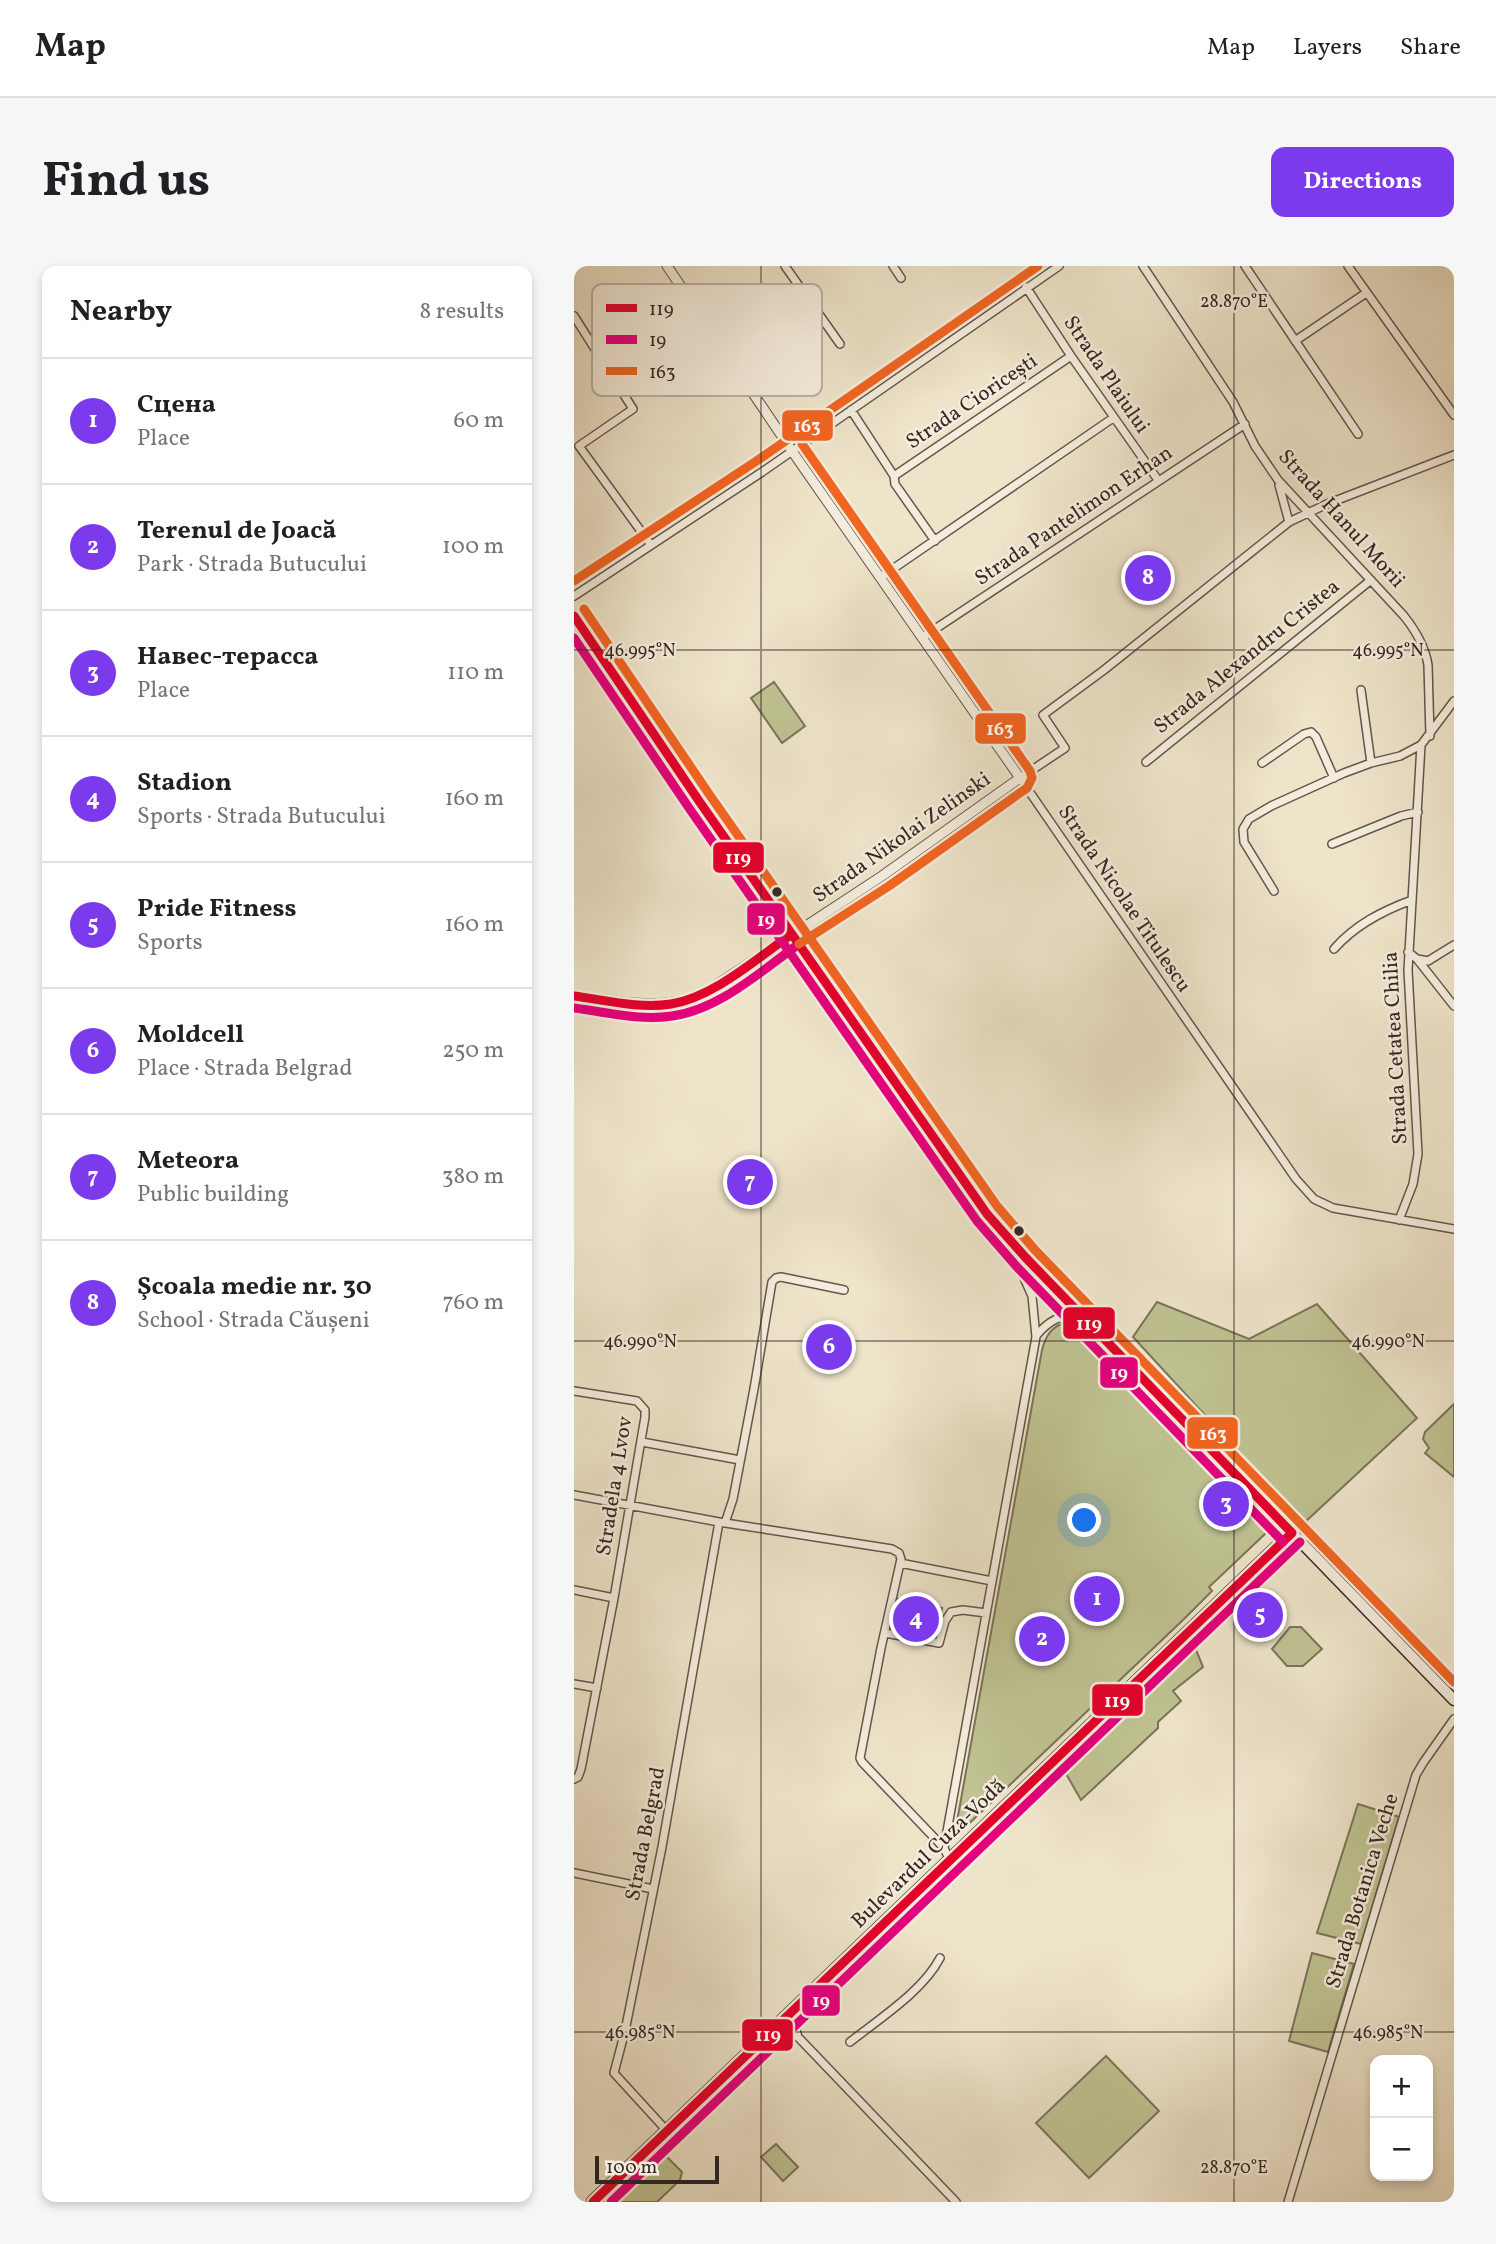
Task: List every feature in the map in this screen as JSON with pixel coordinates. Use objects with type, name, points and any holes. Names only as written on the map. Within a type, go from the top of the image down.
[{"type":"main road","points":[[574,616],[979,1204],[1005,1236],[1454,1700]]},
{"type":"main road","name":"Bulevardul Cuza-Vodă","points":[[593,2202],[1292,1534]]},
{"type":"street","name":"Strada Nicolae Titulescu","points":[[667,266],[679,284]]},
{"type":"street","points":[[785,266],[798,284]]},
{"type":"street","points":[[893,266],[901,278]]},
{"type":"street","points":[[574,596],[792,451],[1059,266]]},
{"type":"street","name":"Strada Hanul Morii","points":[[1143,266],[1233,402],[1267,466],[1278,481],[1404,616],[1422,643],[1429,665],[1430,736]]},
{"type":"street","points":[[1245,266],[1358,434]]},
{"type":"street","points":[[1348,266],[1454,415]]},
{"type":"street","name":"Strada Plaiului","points":[[1026,288],[1158,481]]},
{"type":"street","points":[[1295,341],[1366,293]]},
{"type":"street","points":[[574,316],[592,344]]},
{"type":"street","points":[[822,318],[840,344]]},
{"type":"street","name":"Strada Cioricești","points":[[894,476],[1071,356]]},
{"type":"street","points":[[625,396],[633,409],[579,446],[651,545]]},
{"type":"street","name":"Strada Nicolae Titulescu","points":[[755,396],[1301,1185],[1314,1199],[1326,1206],[1399,1220]]},
{"type":"street","points":[[851,410],[894,476],[895,484],[935,541]]},
{"type":"street","points":[[881,577],[1113,418]]},
{"type":"street","name":"Strada Pantelimon Erhan","points":[[923,637],[1245,424]]},
{"type":"street","points":[[1020,778],[1065,748],[1043,715],[1289,522],[1307,512],[1454,455]]},
{"type":"street","points":[[1278,481],[1289,522]]},
{"type":"street","name":"Strada Alexandru Cristea","points":[[1146,762],[1371,580]]},
{"type":"street","points":[[1361,690],[1371,763]]},
{"type":"street","points":[[1274,891],[1244,842],[1244,824],[1271,806],[1334,778],[1371,763],[1400,756],[1421,746],[1454,701]]},
{"type":"street","points":[[1262,763],[1311,732],[1317,737],[1334,778]]},
{"type":"street","name":"Strada Cetatea Chilia","points":[[1399,1220],[1413,1184],[1418,1154],[1408,1005],[1408,952],[1421,746]]},
{"type":"street","name":"Strada Nikolai Zelinski","points":[[574,996],[654,1005],[679,1002],[701,995],[883,876],[1020,778]]},
{"type":"street","points":[[1332,844],[1381,823],[1418,812]]},
{"type":"street","points":[[1334,948],[1347,934],[1370,919],[1412,900]]},
{"type":"street","points":[[1417,959],[1428,961],[1454,945]]},
{"type":"street","points":[[1408,952],[1417,959],[1454,1006]]},
{"type":"street","points":[[1399,1220],[1454,1229]]},
{"type":"street","points":[[944,1848],[1036,1337],[1031,1296],[1024,1274],[1005,1236]]},
{"type":"street","name":"Strada Belgrad","points":[[667,2131],[614,2073],[653,1889],[722,1522],[733,1499],[774,1279],[781,1277],[844,1290]]},
{"type":"street","points":[[1036,1337],[1054,1319],[1067,1314],[1080,1314]]},
{"type":"street","name":"Stradela 4 Lvov","points":[[574,1391],[637,1401],[645,1410],[642,1442],[597,1688],[581,1769],[575,1779]]},
{"type":"street","points":[[642,1442],[740,1460]]},
{"type":"street","points":[[574,1495],[892,1549],[899,1553],[900,1563],[860,1758],[944,1848],[950,1861]]},
{"type":"street","points":[[900,1563],[992,1581]]},
{"type":"street","points":[[574,1590],[614,1598]]},
{"type":"street","points":[[885,1633],[939,1643],[945,1621],[951,1612],[963,1610],[986,1613]]},
{"type":"street","points":[[574,1684],[597,1688]]},
{"type":"street","name":"Strada Botanica Veche","points":[[1288,2202],[1416,1775],[1454,1719]]},
{"type":"street","points":[[574,1873],[653,1889]]},
{"type":"street","points":[[850,2042],[915,1989],[934,1969],[940,1958]]},
{"type":"street","points":[[791,2013],[798,2037],[956,2202]]},
{"type":"street","points":[[774,2029],[798,2037]]},
{"type":"green space","points":[[774,682],[805,726],[782,743],[751,698]]},
{"type":"green space","points":[[1157,1302],[1249,1339],[1317,1304],[1417,1418],[1304,1523],[1133,1337]]},
{"type":"green space","points":[[1069,1322],[1080,1328],[1263,1519],[1265,1534],[1209,1587],[1212,1591],[1184,1619],[954,1838],[1042,1350],[1051,1332]]},
{"type":"green space","points":[[1454,1404],[1454,1477],[1425,1453],[1429,1448],[1423,1439],[1425,1432]]},
{"type":"green space","points":[[897,1599],[942,1608],[936,1639],[890,1631]]},
{"type":"green space","points":[[1290,1627],[1301,1627],[1322,1649],[1303,1666],[1287,1666],[1272,1649]]},
{"type":"green space","points":[[1194,1645],[1203,1667],[1173,1691],[1181,1701],[1158,1722],[1158,1728],[1081,1800],[1065,1772]]},
{"type":"green space","points":[[1358,1804],[1399,1817],[1361,1944],[1317,1933]]},
{"type":"green space","points":[[1312,1953],[1354,1964],[1328,2052],[1289,2041]]},
{"type":"green space","points":[[1106,2056],[1159,2111],[1089,2178],[1036,2123]]},
{"type":"green space","points":[[776,2144],[798,2167],[783,2181],[761,2157]]},
{"type":"green space","points":[[665,2155],[682,2172],[680,2180],[657,2202],[615,2202]]},
{"type":"transit line","name":"163","points":[[574,581],[755,462],[1038,266]]},
{"type":"transit line","name":"163","points":[[799,944],[889,886],[1027,788],[1032,778],[1030,771],[802,444]]},
{"type":"transit line","name":"163","points":[[584,609],[709,794],[997,1206],[1035,1250],[1454,1682]]},
{"type":"transit line","name":"119","points":[[574,616],[699,801],[987,1214],[1026,1258],[1292,1533]]},
{"type":"transit line","name":"19","points":[[574,638],[977,1221],[1017,1267],[1283,1542]]},
{"type":"transit line","name":"119","points":[[574,996],[647,1005],[687,1000],[719,985],[792,934]]},
{"type":"transit line","name":"19","points":[[574,1008],[647,1017],[689,1012],[723,998],[799,944]]},
{"type":"transit line","name":"119","points":[[593,2202],[1292,1533]]},
{"type":"transit line","name":"19","points":[[611,2202],[1300,1542]]},
{"type":"place","name":"Şcoala medie nr. 30","points":[[1148,578]]},
{"type":"place","name":"Meteora","points":[[750,1182]]},
{"type":"place","name":"Moldcell","points":[[829,1347]]},
{"type":"place","name":"Навес-терасса","points":[[1226,1504]]},
{"type":"place","name":"Сцена","points":[[1097,1599]]},
{"type":"place","name":"Pride Fitness","points":[[1260,1615]]},
{"type":"place","name":"Stadion","points":[[916,1619]]},
{"type":"place","name":"Terenul de Joacă","points":[[1042,1639]]}]
